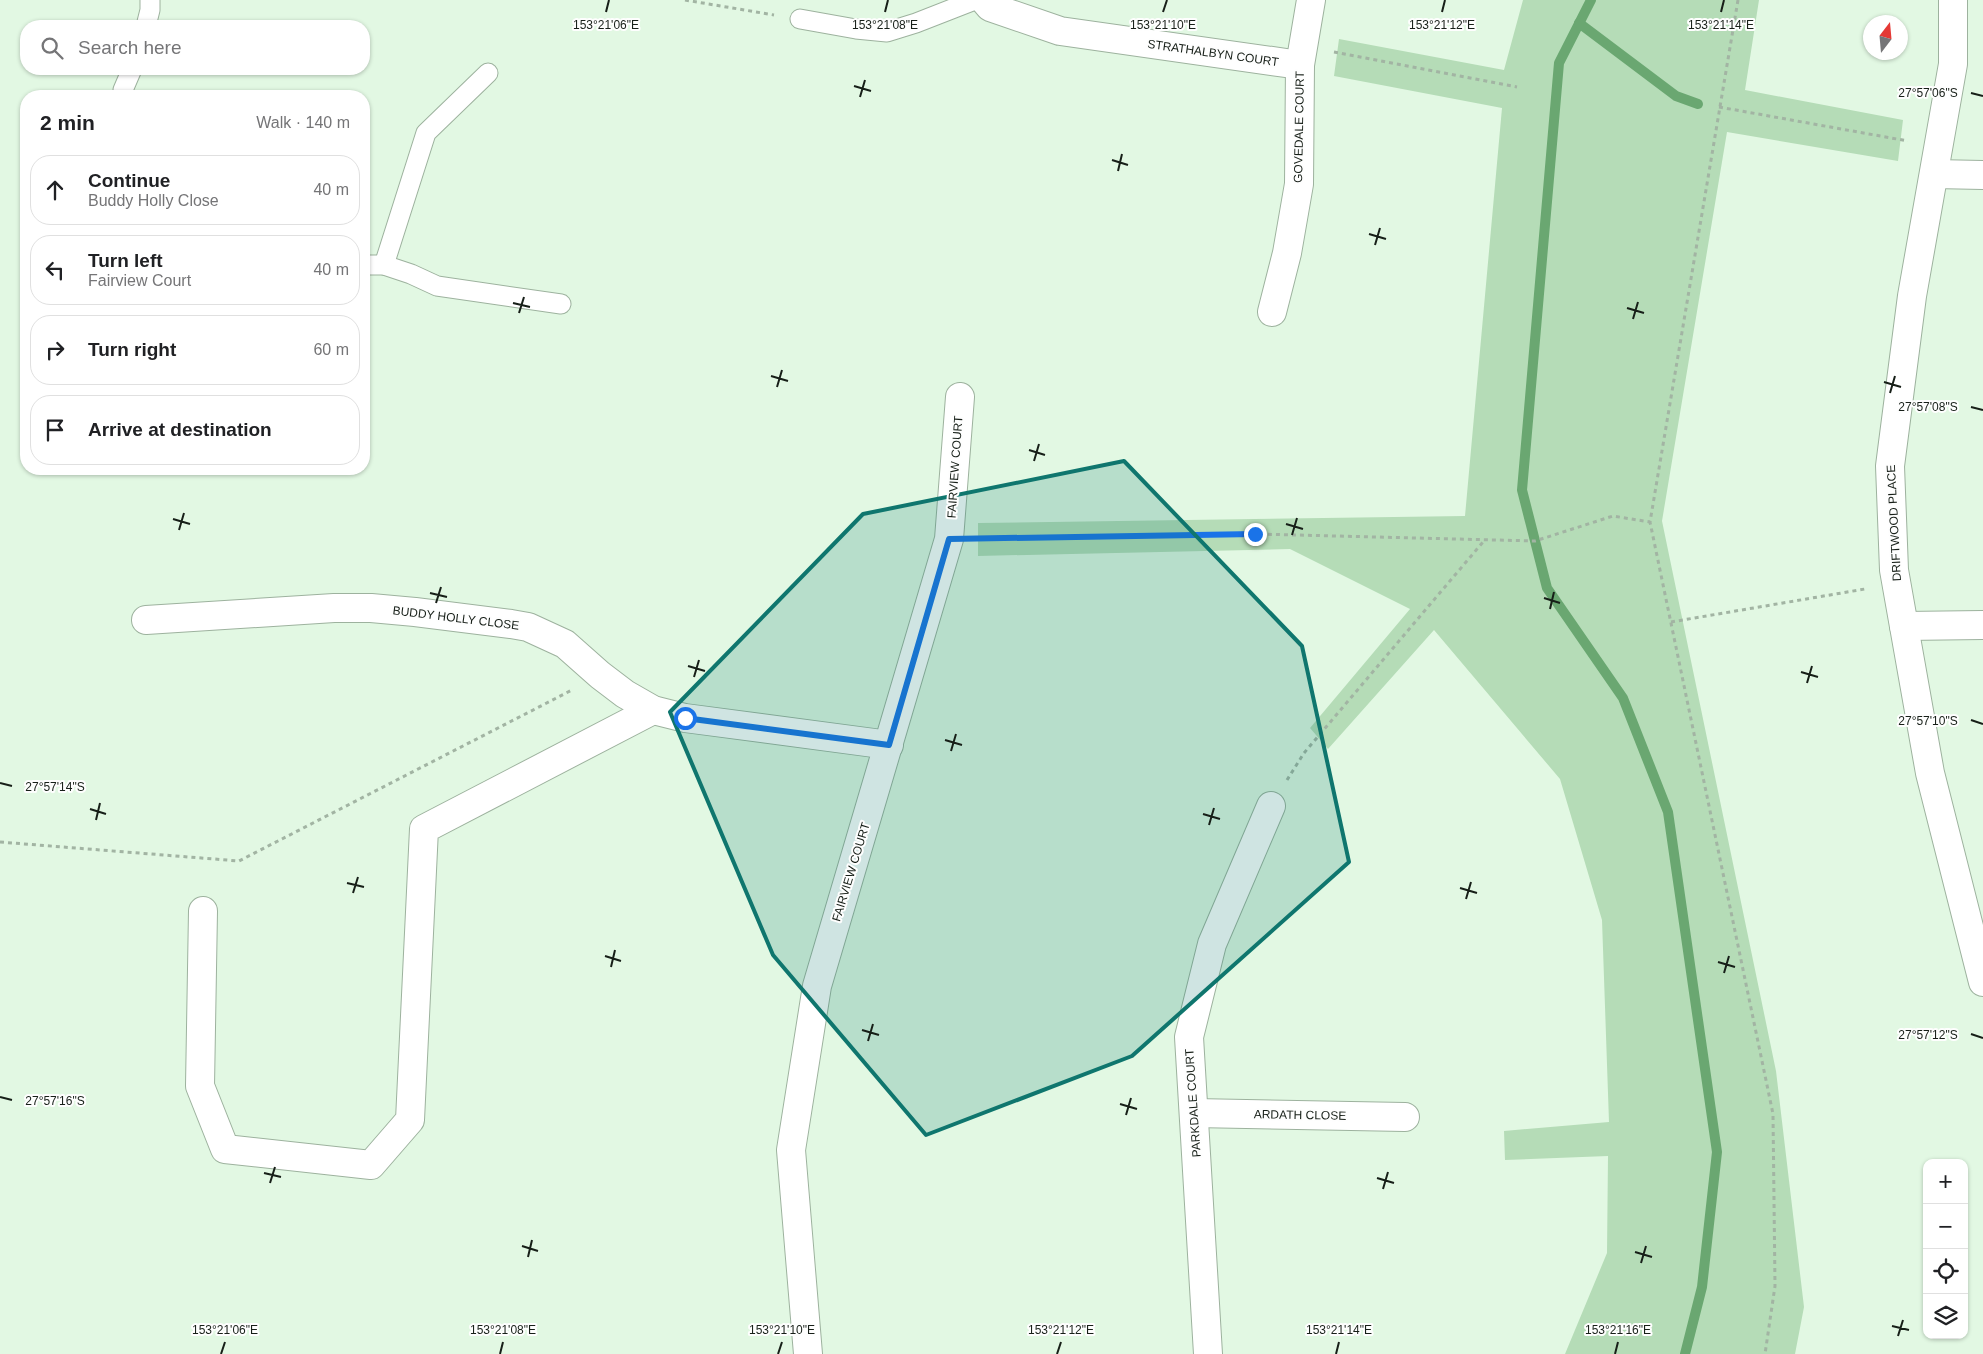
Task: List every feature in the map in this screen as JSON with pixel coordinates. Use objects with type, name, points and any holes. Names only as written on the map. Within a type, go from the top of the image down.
[{"type":"street","name":"STRATHALBYN COURT","points":[[984,0],[990,7],[1060,31],[1302,56]]},
{"type":"street","name":"GOVEDALE COURT","points":[[1272,312],[1287,253],[1299,184],[1302,56],[1312,0]]},
{"type":"street","name":"DRIFTWOOD PLACE","points":[[1953,0],[1953,64],[1912,296],[1890,466],[1894,570],[1930,773],[1983,982]]},
{"type":"street","points":[[1934,174],[1983,176]]},
{"type":"street","name":"FAIRVIEW COURT","points":[[808,1354],[791,1150],[817,986],[949,539],[960,397]]},
{"type":"street","name":"BUDDY HOLLY CLOSE","points":[[146,620],[334,608],[380,609],[487,620],[528,627],[565,644],[600,676],[625,694],[653,710],[685,718],[889,745]]},
{"type":"street","points":[[1904,626],[1983,625]]},
{"type":"street","points":[[203,911],[200,1086],[225,1149],[371,1165],[410,1120],[424,829],[653,710]]},
{"type":"street","name":"PARKDALE COURT","points":[[1208,1354],[1189,1037],[1212,944],[1271,806]]},
{"type":"street","name":"ARDATH CLOSE","points":[[1194,1113],[1406,1117]]},
{"type":"lane","points":[[148,20],[150,0]]},
{"type":"lane","points":[[800,19],[856,29],[887,32],[976,0]]},
{"type":"lane","points":[[384,266],[426,133],[488,73]]},
{"type":"lane","points":[[123,90],[129,75]]},
{"type":"lane","points":[[370,266],[384,266],[411,274],[437,286],[561,304]]},
{"type":"path","points":[[685,0],[800,19]]},
{"type":"path","points":[[1738,0],[1650,522],[1773,1114],[1775,1286],[1765,1354]]},
{"type":"path","points":[[1302,56],[1517,86]]},
{"type":"path","points":[[1719,107],[1938,146]]},
{"type":"path","points":[[949,539],[1255,534],[1535,541],[1613,516],[1650,522]]},
{"type":"path","points":[[1271,806],[1304,753],[1483,541]]},
{"type":"path","points":[[1671,622],[1896,583]]},
{"type":"path","points":[[0,842],[239,861],[600,676]]},
{"type":"highlighted area","points":[[1124,461],[1302,646],[1349,862],[1132,1056],[926,1135],[773,955],[670,712],[863,514]]},
{"type":"green space","points":[[1523,0],[1759,0],[1745,90],[1903,120],[1898,161],[1727,132],[1662,521],[1776,1071],[1804,1307],[1795,1354],[1565,1354],[1607,1253],[1608,1156],[1505,1160],[1504,1131],[1609,1122],[1602,920],[1560,779],[1434,630],[1328,749],[1310,728],[1410,609],[1290,549],[978,556],[978,523],[1465,516],[1502,108],[1334,76],[1339,39],[1504,70]]},
{"type":"waterway","points":[[1591,0],[1559,63],[1522,490],[1547,588],[1623,698],[1668,812],[1717,1152],[1702,1287],[1685,1354]]},
{"type":"waterway","points":[[1579,23],[1676,96],[1698,104]]},
{"type":"route","points":[[685,718],[889,745],[949,539],[1255,534]]}]
